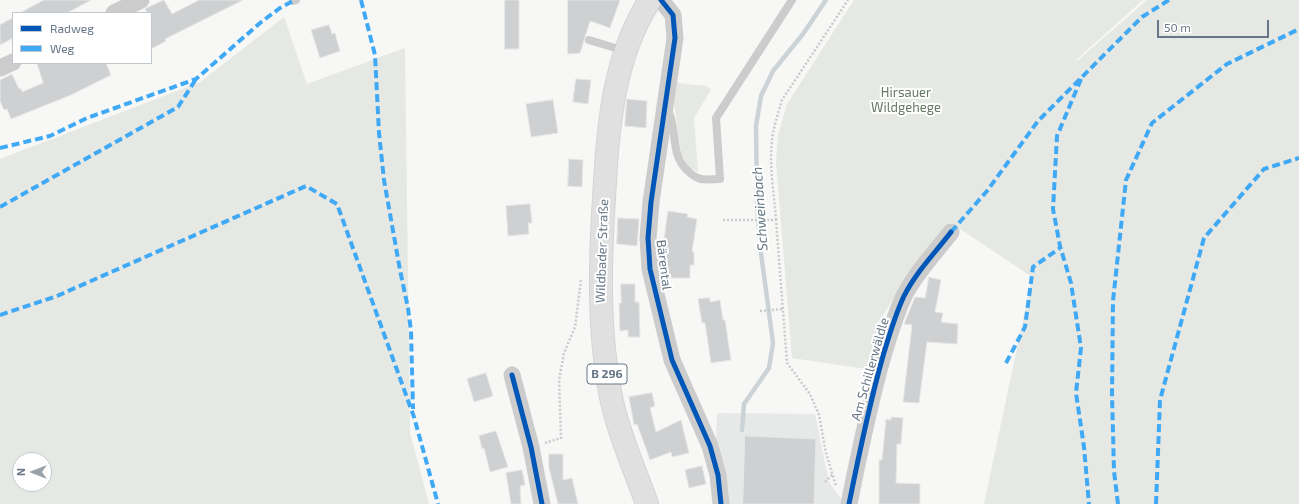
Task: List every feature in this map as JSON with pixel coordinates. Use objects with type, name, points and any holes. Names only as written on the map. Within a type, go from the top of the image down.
[{"type":"main road","name":"Wildbader Straße","points":[[646,504],[622,437],[610,394],[602,347],[601,238],[608,142],[615,92],[625,51],[638,18],[650,0]]},
{"type":"street","points":[[116,12],[141,0]]},
{"type":"street","name":"Bärental","points":[[661,0],[673,15],[675,38],[651,202],[648,238],[650,270],[672,360],[710,446],[718,475],[721,504]]},
{"type":"street","points":[[0,68],[12,62]]},
{"type":"street","name":"Am Schillerwäldle","points":[[850,499],[859,448],[872,394],[893,325],[904,297],[915,278],[951,232]]},
{"type":"street","points":[[512,375],[531,447],[542,504]]},
{"type":"lane","points":[[664,111],[670,115],[673,123],[677,156],[680,164],[690,173],[701,179],[720,179],[716,118],[792,0]]},
{"type":"lane","points":[[589,40],[625,51]]},
{"type":"path","points":[[848,0],[782,100],[773,134],[772,161],[787,363],[810,394],[819,414],[835,486],[850,499]]},
{"type":"path","points":[[723,220],[776,220]]},
{"type":"path","points":[[531,447],[561,438],[559,380],[564,353],[575,327],[582,276]]},
{"type":"path","points":[[760,311],[783,309]]},
{"type":"path","points":[[825,482],[832,474]]},
{"type":"shaded area","points":[[717,413],[815,414],[829,482],[845,504],[728,504],[716,438]]},
{"type":"green space","name":"Hirsauer Wildgehege","points":[[854,0],[1143,0],[1076,60],[1077,61],[1147,0],[1299,0],[1299,504],[984,504],[1032,277],[950,222],[912,269],[883,315],[866,369],[792,358],[776,162],[778,135],[787,104]]},
{"type":"green space","points":[[284,17],[307,84],[405,48],[410,433],[429,504],[0,504],[0,159],[200,82]]},
{"type":"green space","points":[[677,83],[707,86],[711,90],[694,118],[698,172],[689,167],[681,154],[674,102]]},
{"type":"building","points":[[44,0],[91,0],[69,12],[22,12]]},
{"type":"building","points":[[164,0],[172,14],[199,0],[243,0],[165,39],[166,41],[152,48],[152,12],[146,12],[145,9]]},
{"type":"building","points":[[505,0],[519,0],[519,49],[505,49]]},
{"type":"building","points":[[568,0],[620,0],[610,28],[590,21],[580,53],[568,54]]},
{"type":"building","points":[[12,19],[12,39],[0,45],[0,25]]},
{"type":"building","points":[[329,25],[332,34],[335,33],[340,51],[320,58],[311,30]]},
{"type":"building","points":[[37,64],[106,64],[111,75],[71,95],[11,119],[7,109],[4,110],[0,101],[0,80],[12,74],[22,92],[43,83]]},
{"type":"building","points":[[576,79],[591,80],[588,104],[573,102]]},
{"type":"building","points":[[627,99],[647,101],[646,128],[625,126]]},
{"type":"building","points":[[553,100],[558,133],[531,137],[526,104]]},
{"type":"building","points":[[569,159],[583,160],[582,187],[568,186]]},
{"type":"building","points":[[530,204],[532,223],[528,223],[529,234],[508,236],[506,206]]},
{"type":"building","points":[[668,211],[688,214],[687,217],[697,219],[692,252],[694,252],[694,265],[690,265],[690,278],[665,278],[666,242],[664,242]]},
{"type":"building","points":[[618,218],[639,219],[637,246],[617,244]]},
{"type":"building","points":[[929,277],[941,280],[935,312],[943,313],[941,322],[958,324],[957,344],[927,342],[919,403],[903,402],[912,325],[904,324],[915,297],[925,298]]},
{"type":"building","points":[[621,284],[635,284],[635,302],[639,302],[640,337],[628,337],[628,330],[620,331],[619,303],[621,303]]},
{"type":"building","points":[[710,298],[710,302],[720,300],[723,320],[725,320],[731,360],[711,363],[705,323],[702,323],[698,299]]},
{"type":"building","points":[[486,373],[493,396],[474,402],[467,379]]},
{"type":"building","points":[[652,393],[655,406],[650,408],[656,432],[681,420],[689,453],[672,457],[671,452],[650,460],[637,424],[634,425],[629,397]]},
{"type":"building","points":[[891,417],[903,418],[901,444],[897,444],[896,483],[920,484],[920,504],[879,504],[879,460],[882,460],[886,419],[891,420]]},
{"type":"building","points":[[496,431],[508,467],[490,472],[484,448],[482,449],[479,436]]},
{"type":"building","points":[[745,436],[816,439],[814,504],[743,504]]},
{"type":"building","points":[[549,454],[563,454],[563,480],[572,478],[578,504],[558,504],[549,468]]},
{"type":"building","points":[[702,466],[706,484],[689,488],[685,470]]},
{"type":"building","points":[[522,470],[525,485],[520,486],[521,504],[511,504],[506,473]]},
{"type":"waterway","name":"Schweinbach","points":[[742,430],[744,404],[769,368],[773,343],[761,253],[757,204],[756,126],[761,96],[773,71],[803,34],[826,0]]},
{"type":"marked path","points":[[361,0],[375,55],[379,133],[384,180],[411,331],[413,409]]},
{"type":"marked path","points":[[951,232],[987,191],[1038,121],[1142,17],[1169,0]]},
{"type":"marked path","points":[[0,148],[50,136],[87,118],[196,79],[260,23],[280,8],[293,1]]},
{"type":"marked path","points":[[1118,504],[1114,471],[1112,394],[1113,301],[1126,180],[1152,123],[1227,64],[1299,29]]},
{"type":"marked path","points":[[0,207],[178,107],[196,79]]},
{"type":"marked path","points":[[1081,79],[1057,136],[1053,209],[1060,246],[1071,283],[1081,348],[1076,393],[1084,447],[1089,504]]},
{"type":"marked path","points":[[1156,504],[1160,400],[1204,238],[1264,169],[1299,158]]},
{"type":"marked path","points":[[0,315],[57,296],[306,186],[337,204],[414,417],[438,504]]},
{"type":"marked path","points":[[1006,363],[1025,327],[1033,267],[1060,248]]},
{"type":"cycle path","points":[[661,0],[673,15],[675,38],[651,202],[648,238],[650,269],[672,360],[710,446],[718,475],[721,504]]},
{"type":"cycle path","points":[[849,504],[873,393],[892,326],[904,296],[914,279],[951,232]]},
{"type":"cycle path","points":[[512,375],[531,447],[542,504]]}]
